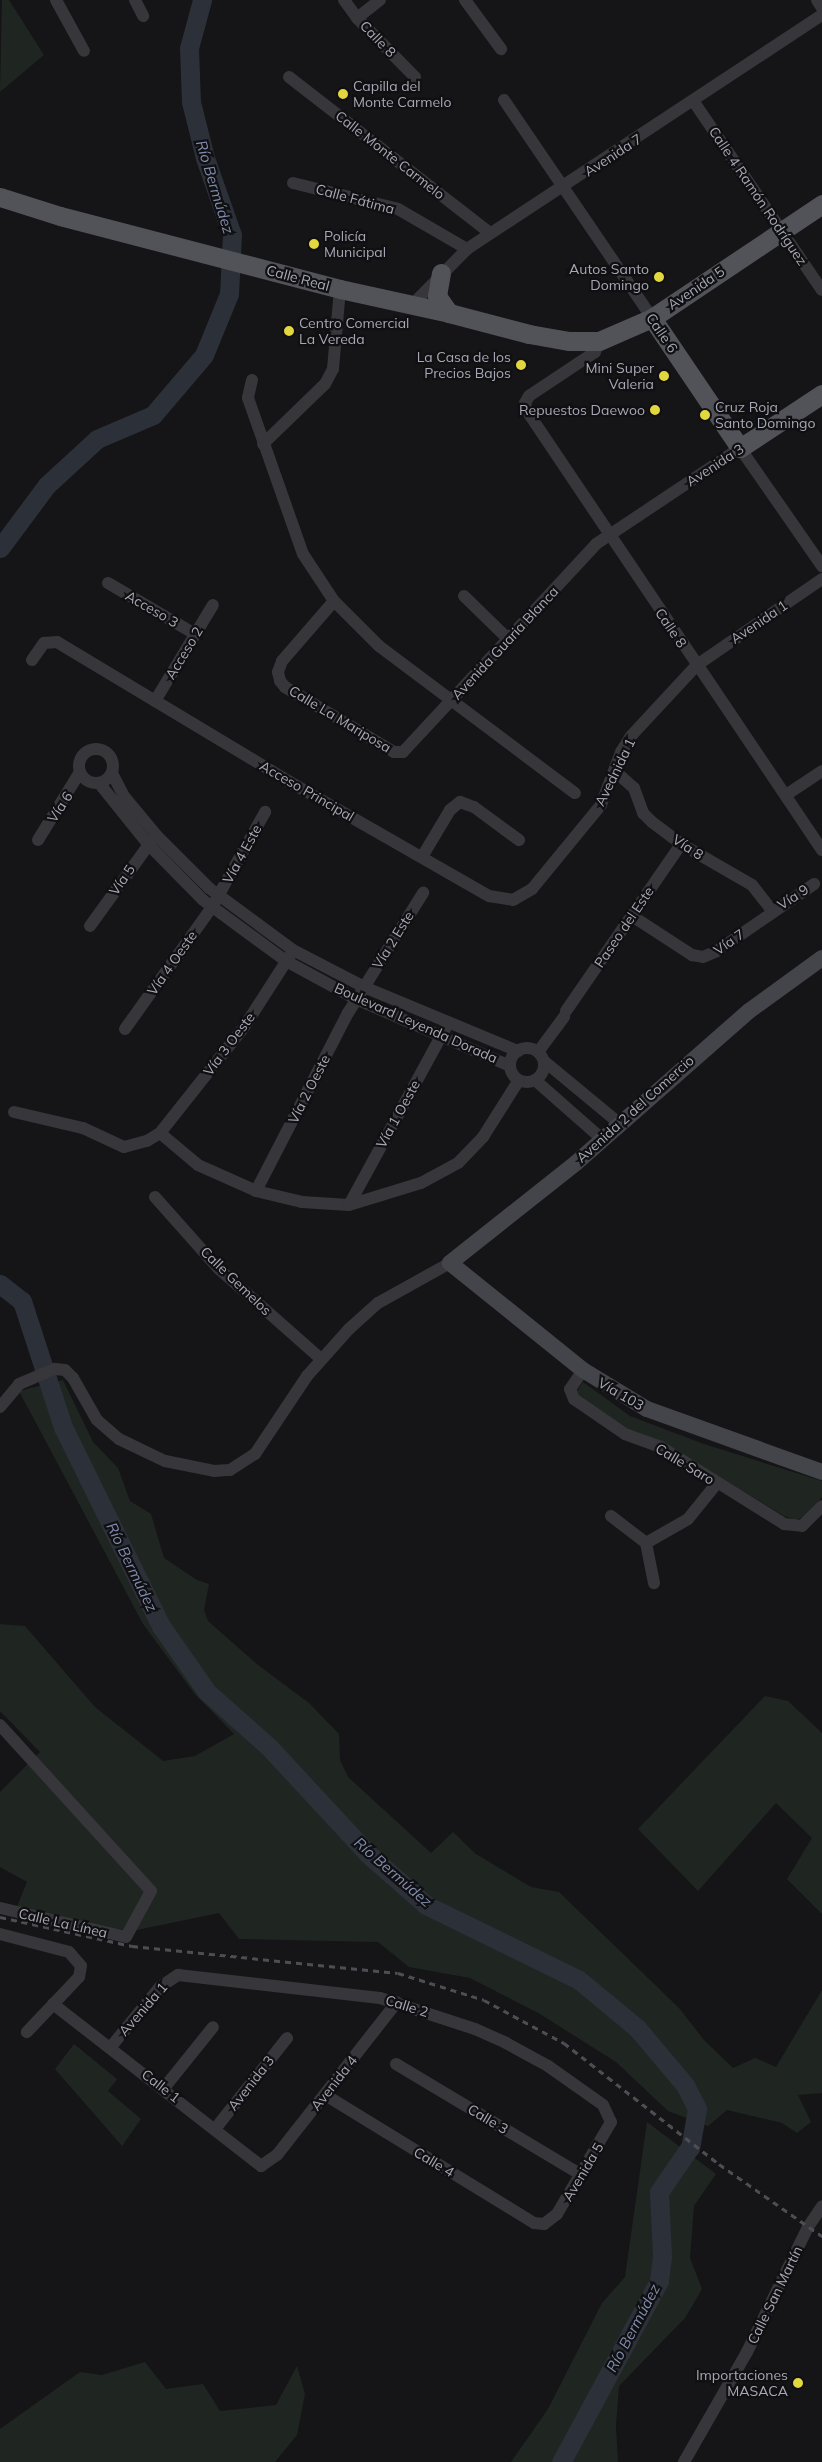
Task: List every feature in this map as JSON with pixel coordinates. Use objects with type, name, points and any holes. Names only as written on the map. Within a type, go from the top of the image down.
[{"type":"main road","name":"Calle Real","points":[[0,197],[60,216],[340,289],[413,304],[529,334],[569,341],[598,341]]},
{"type":"main road","name":"Avenida 5","points":[[598,341],[652,318],[822,204]]},
{"type":"main road","points":[[441,273],[437,296],[449,313]]},
{"type":"main road","name":"Calle 6","points":[[652,318],[740,448]]},
{"type":"main road","name":"Avenida 3","points":[[740,448],[822,394]]},
{"type":"main road","name":"Avenida 2 del Comercio","points":[[450,1263],[602,1139],[749,1011],[822,958]]},
{"type":"main road","name":"Vía 103","points":[[450,1263],[583,1370],[647,1409],[822,1472]]},
{"type":"street","points":[[56,0],[84,51]]},
{"type":"street","points":[[135,0],[143,16]]},
{"type":"street","name":"Calle 8","points":[[344,0],[357,18],[415,77]]},
{"type":"street","points":[[357,18],[380,0]]},
{"type":"street","points":[[465,0],[501,49]]},
{"type":"street","points":[[817,0],[822,8]]},
{"type":"street","name":"Avenida 7","points":[[413,304],[441,273],[467,249],[694,102],[822,15]]},
{"type":"street","name":"Calle Monte Carmelo","points":[[289,77],[490,233]]},
{"type":"street","name":"Calle 6","points":[[504,100],[652,318]]},
{"type":"street","name":"Calle 4 Ramón Rodríguez","points":[[694,102],[822,290]]},
{"type":"street","name":"Calle Fátima","points":[[293,183],[398,209],[467,249]]},
{"type":"street","points":[[263,444],[326,384],[333,369],[340,289]]},
{"type":"street","name":"Avenida 5","points":[[525,403],[529,396],[595,352],[598,341]]},
{"type":"street","points":[[252,380],[248,398],[263,444],[304,554],[334,601],[379,646],[451,702],[575,793]]},
{"type":"street","name":"Calle 8","points":[[525,403],[608,536],[822,850]]},
{"type":"street","name":"Calle 6","points":[[740,448],[822,566]]},
{"type":"street","name":"Avenida 3","points":[[608,536],[740,448]]},
{"type":"street","name":"Avenida Guaria Blanca","points":[[403,752],[596,544],[608,536]]},
{"type":"street","name":"Avenida 1","points":[[697,666],[822,579]]},
{"type":"street","name":"Acceso 3","points":[[108,583],[195,634]]},
{"type":"street","points":[[464,596],[508,639]]},
{"type":"street","name":"Calle La Mariposa","points":[[334,601],[282,661],[278,672],[280,681],[285,687],[394,752],[403,752]]},
{"type":"street","name":"Acceso 2","points":[[156,701],[213,606]]},
{"type":"street","name":"Acceso Principal","points":[[32,660],[44,643],[57,642],[489,896],[512,900],[532,889],[575,836]]},
{"type":"street","name":"Avednida 1","points":[[575,836],[601,805],[616,772],[621,752],[631,736],[697,666]]},
{"type":"street","name":"Boulevard Leyenda Dorada","points":[[152,840],[112,773],[111,758],[98,749],[83,756],[80,772],[88,781],[99,783],[152,840],[215,902],[290,956],[356,999],[510,1066]]},
{"type":"street","points":[[786,795],[822,771]]},
{"type":"street","name":"Vía 6","points":[[38,840],[80,772]]},
{"type":"street","name":"Vía 8","points":[[616,772],[634,788],[647,817],[681,844],[752,885],[772,911]]},
{"type":"street","points":[[99,783],[112,773]]},
{"type":"street","points":[[422,857],[450,810],[460,802],[474,807],[520,840]]},
{"type":"street","name":"Vía 4 Este","points":[[215,902],[266,812]]},
{"type":"street","name":"Vía 5","points":[[90,926],[152,840]]},
{"type":"street","name":"Paseo del Este","points":[[541,1057],[565,1014],[681,844]]},
{"type":"street","name":"Vía 9","points":[[772,911],[814,884]]},
{"type":"street","name":"Vía 2 Este","points":[[364,987],[423,893]]},
{"type":"street","name":"Vía 4 Oeste","points":[[125,1029],[215,902]]},
{"type":"street","name":"Vía 7","points":[[632,916],[692,955],[703,957],[717,951],[772,911]]},
{"type":"street","name":"Boulevard Leyenda Dorada","points":[[290,956],[518,1051]]},
{"type":"street","name":"Vía 3 Oeste","points":[[160,1133],[244,1027],[290,956]]},
{"type":"street","name":"Vía 2 Oeste","points":[[256,1191],[364,987]]},
{"type":"street","name":"Vía 1 Oeste","points":[[349,1205],[449,1023]]},
{"type":"street","points":[[519,1080],[510,1066],[518,1051],[528,1048],[619,1123]]},
{"type":"street","points":[[535,1080],[543,1072],[541,1057]]},
{"type":"street","points":[[14,1112],[83,1128],[124,1147],[137,1146],[160,1133],[198,1165],[256,1191],[302,1202],[349,1205],[421,1183],[458,1163],[483,1137],[519,1080]]},
{"type":"street","points":[[519,1080],[535,1080],[602,1139]]},
{"type":"street","name":"Calle Gemelos","points":[[155,1197],[219,1269],[321,1359]]},
{"type":"street","points":[[0,1407],[19,1384],[55,1369],[64,1370],[73,1378],[97,1420],[119,1439],[165,1461],[214,1471],[230,1470],[255,1454],[321,1359],[378,1303],[450,1263]]},
{"type":"street","name":"Calle Saro","points":[[583,1370],[570,1389],[574,1399],[625,1434],[660,1447],[784,1524],[794,1527],[807,1523],[822,1506]]},
{"type":"street","points":[[646,1543],[688,1519],[717,1483]]},
{"type":"street","points":[[611,1516],[646,1543],[654,1583]]},
{"type":"street","name":"Calle La Línea","points":[[0,1726],[151,1891],[126,1937],[0,1908]]},
{"type":"street","points":[[0,1934],[69,1952],[77,1958],[81,1966],[79,1977],[26,2032]]},
{"type":"street","name":"Avenida 1","points":[[110,2048],[160,1987],[178,1975]]},
{"type":"street","name":"Calle 2","points":[[178,1975],[397,2002],[506,2043],[548,2066],[610,2113]]},
{"type":"street","name":"Avenida 4","points":[[269,2163],[325,2095],[397,2002]]},
{"type":"street","name":"Calle 1","points":[[53,2004],[164,2088],[254,2162],[262,2166],[269,2163]]},
{"type":"street","points":[[164,2088],[213,2027]]},
{"type":"street","name":"Avenida 3","points":[[215,2129],[287,2038]]},
{"type":"street","name":"Calle 3","points":[[396,2064],[580,2174]]},
{"type":"street","name":"Calle 4","points":[[325,2095],[534,2223],[544,2224]]},
{"type":"street","name":"Avenida 5","points":[[544,2224],[558,2214],[580,2174],[608,2130],[610,2113]]},
{"type":"street","name":"Calle San Martín","points":[[684,2462],[747,2352],[808,2227],[822,2206]]},
{"type":"shaded area","points":[[2,0],[9,0],[44,55],[0,92]]},
{"type":"shaded area","points":[[63,1380],[93,1442],[118,1468],[130,1501],[151,1514],[164,1558],[197,1580],[209,1584],[204,1610],[208,1621],[258,1665],[309,1703],[339,1734],[340,1760],[348,1777],[431,1853],[453,1832],[476,1854],[531,1887],[559,1892],[679,2008],[704,2040],[733,2068],[755,2058],[776,2067],[822,1990],[822,2093],[798,2095],[811,2122],[797,2133],[782,2123],[727,2110],[708,2126],[668,2111],[616,2062],[540,2014],[470,1978],[409,1967],[378,1942],[239,1939],[219,1913],[137,1930],[104,1929],[16,1909],[27,1882],[0,1867],[0,1792],[40,1752],[0,1711],[0,1624],[25,1626],[95,1707],[163,1761],[195,1756],[234,1734],[194,1693],[143,1624],[19,1391]]},
{"type":"shaded area","points":[[583,1382],[630,1416],[704,1444],[822,1481],[822,1497],[803,1517],[796,1520],[784,1516],[661,1441],[619,1425],[576,1393]]},
{"type":"shaded area","points":[[765,1696],[788,1701],[822,1733],[822,1914],[787,1879],[812,1838],[776,1803],[698,1891],[638,1829]]},
{"type":"shaded area","points":[[74,2044],[117,2079],[108,2091],[141,2119],[122,2146],[55,2069]]},
{"type":"shaded area","points":[[647,2122],[716,2174],[694,2206],[690,2258],[702,2289],[685,2318],[619,2386],[616,2426],[618,2462],[511,2462],[548,2409],[602,2303],[625,2277]]},
{"type":"shaded area","points":[[145,2362],[166,2389],[203,2384],[220,2411],[276,2405],[297,2366],[305,2394],[297,2435],[275,2462],[0,2462],[0,2429],[80,2372],[102,2375]]},
{"type":"waterway","name":"Río Bermúdez","points":[[0,548],[47,485],[97,439],[153,415],[204,355],[229,294],[232,235],[205,158],[191,102],[189,48],[202,0]]},
{"type":"waterway","name":"Río Bermúdez","points":[[0,1284],[22,1301],[63,1427],[161,1626],[207,1692],[269,1747],[367,1853],[426,1905],[579,1980],[637,2028],[685,2085],[697,2109],[690,2147],[659,2192],[662,2256],[659,2281],[561,2462]]},
{"type":"railway","points":[[0,1917],[132,1946],[398,1973],[484,2000],[564,2043],[719,2164],[822,2236]]},
{"type":"place","name":"Capilla del Monte Carmelo","points":[[343,94]]},
{"type":"place","name":"Policía Municipal","points":[[314,244]]},
{"type":"place","name":"Autos Santo Domingo","points":[[659,277]]},
{"type":"place","name":"Centro Comercial La Vereda","points":[[289,331]]},
{"type":"place","name":"La Casa de los Precios Bajos","points":[[521,365]]},
{"type":"place","name":"Mini Super Valeria","points":[[664,376]]},
{"type":"place","name":"Repuestos Daewoo","points":[[655,410]]},
{"type":"place","name":"Cruz Roja Santo Domingo","points":[[705,415]]},
{"type":"place","name":"Importaciones MASACA","points":[[798,2383]]}]
